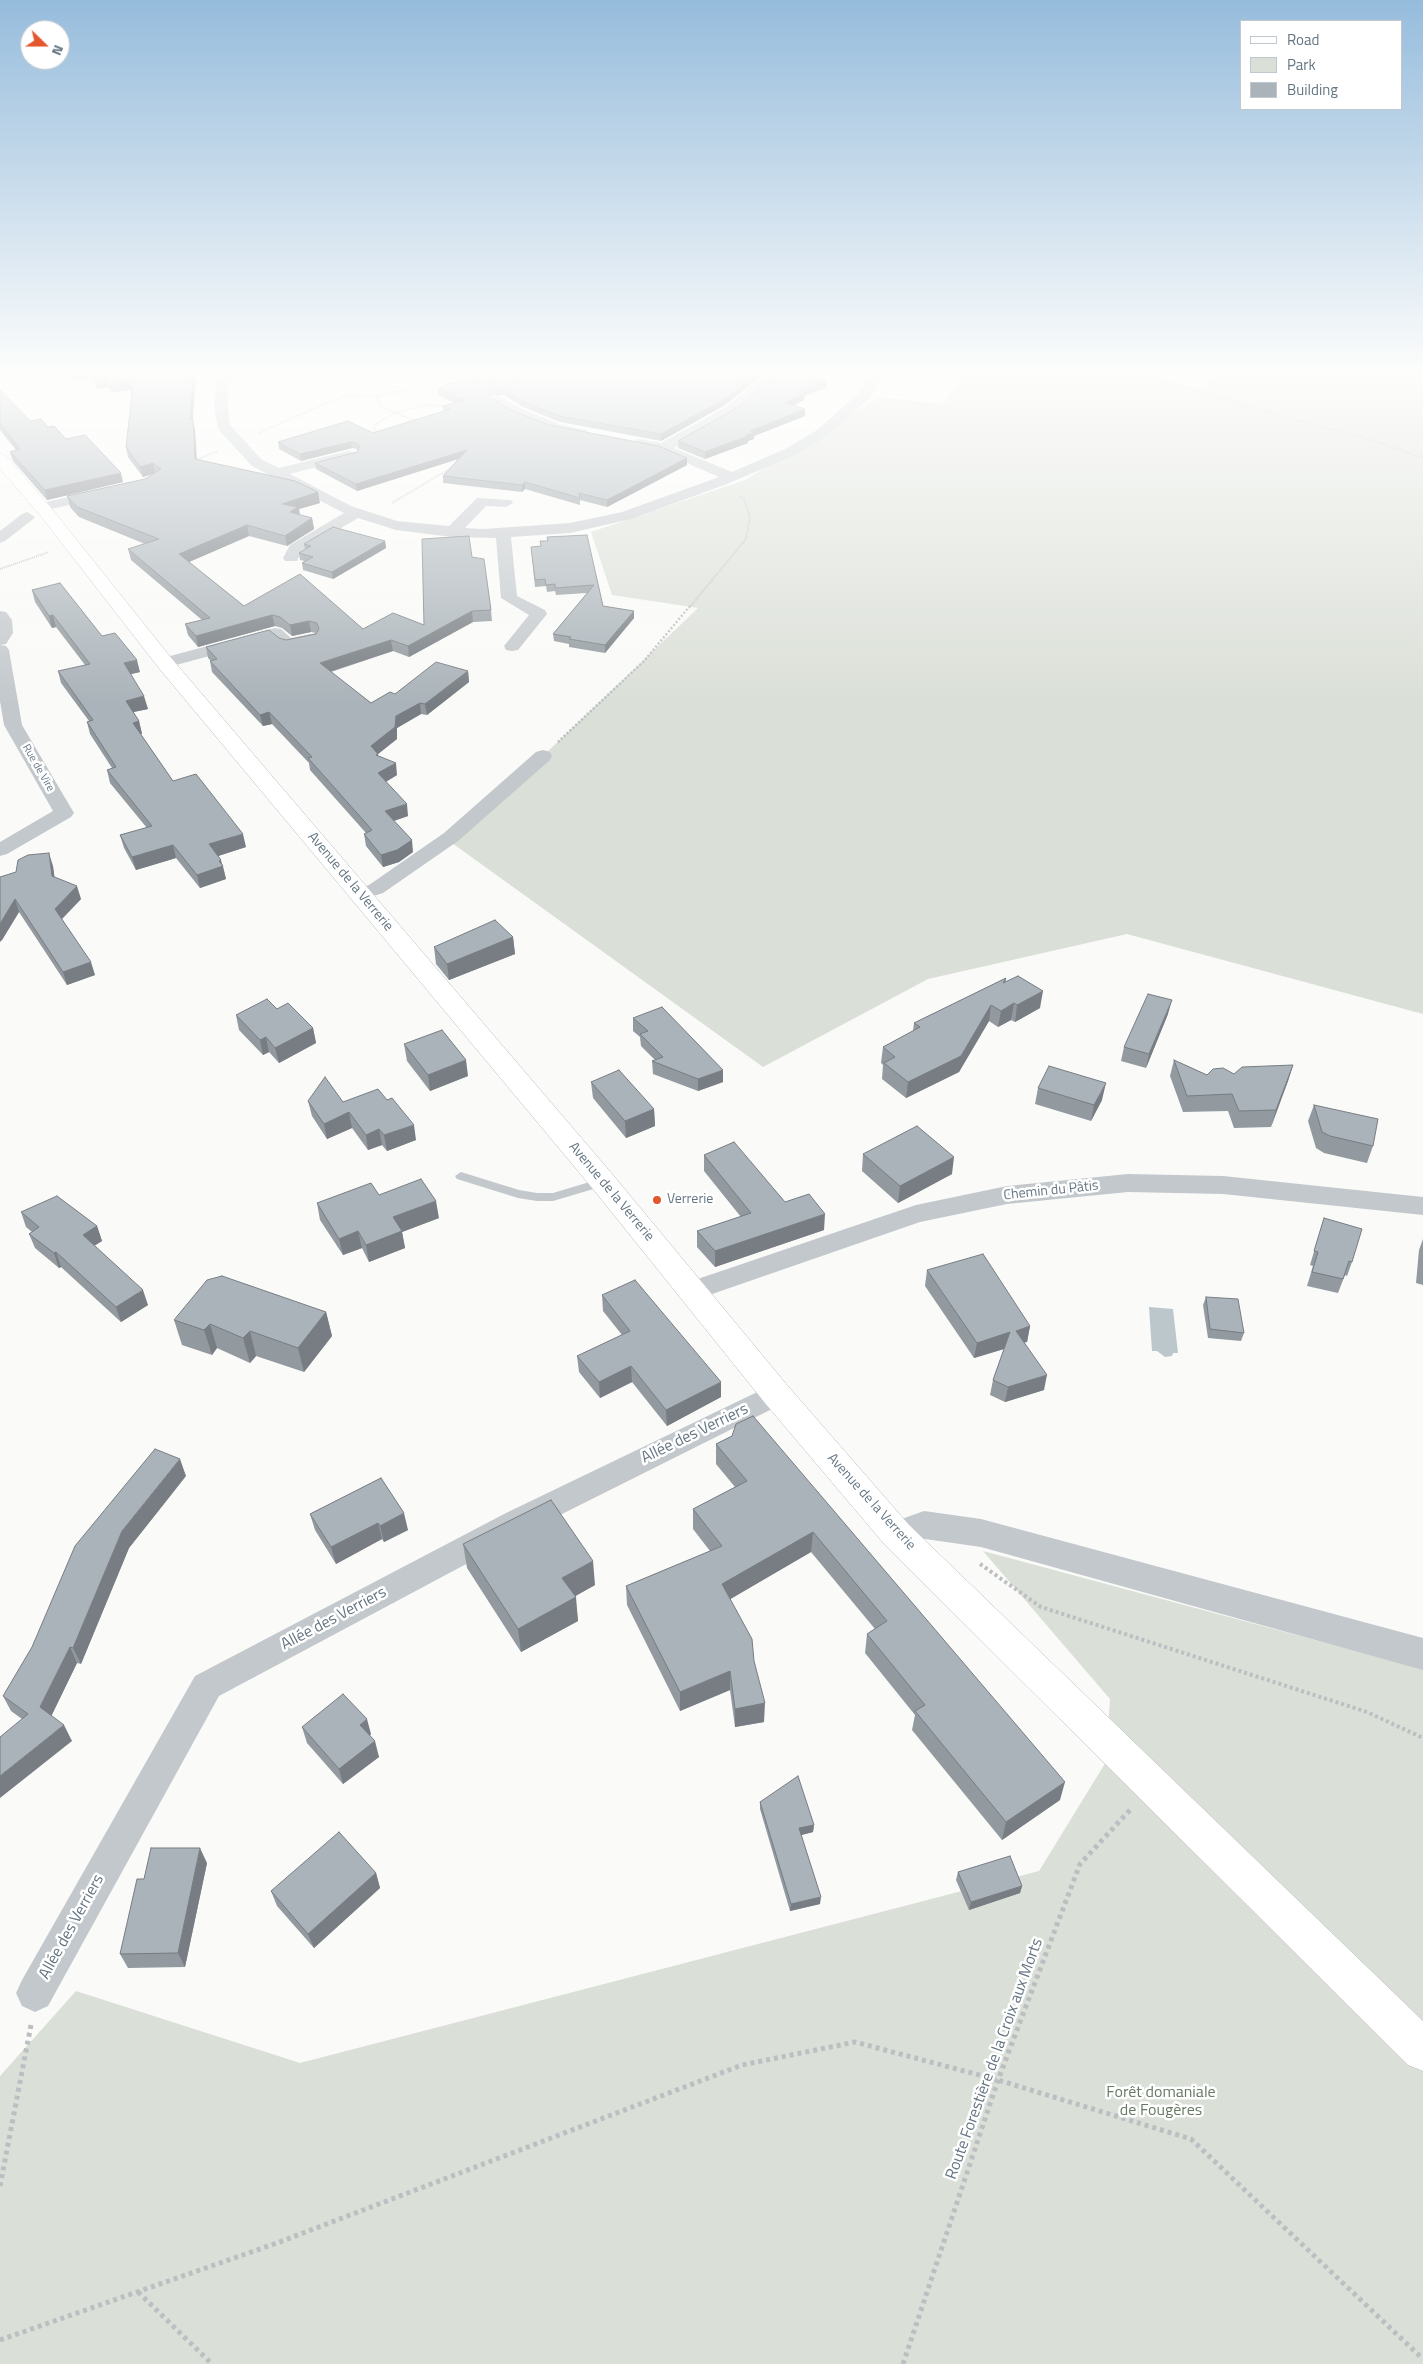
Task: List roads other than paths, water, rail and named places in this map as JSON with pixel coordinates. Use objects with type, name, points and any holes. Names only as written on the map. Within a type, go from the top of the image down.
[{"type":"main road","name":"Avenue de la Verrerie","points":[[22,484],[165,663],[603,1182],[776,1394],[898,1535],[1423,2050]]},
{"type":"main road","name":"Avenue de la Verrerie","points":[[12,499],[94,575]]},
{"type":"street","points":[[300,484],[356,513],[396,525],[452,532],[503,533],[570,528],[626,516],[712,484]]},
{"type":"street","points":[[42,507],[114,490]]},
{"type":"street","points":[[0,538],[12,499]]},
{"type":"street","points":[[452,532],[482,501],[506,503]]},
{"type":"street","points":[[291,558],[295,548],[356,513]]},
{"type":"street","points":[[503,533],[509,598],[539,614],[512,646]]},
{"type":"street","points":[[0,616],[4,620],[5,633],[0,640]]},
{"type":"street","points":[[165,663],[275,633],[288,644],[311,639]]},
{"type":"street","name":"Rue de Vire","points":[[0,650],[14,725],[64,813],[0,850]]},
{"type":"street","points":[[360,894],[376,889],[451,837],[543,756]]},
{"type":"street","name":"Chemin du Pâtis","points":[[692,1291],[916,1214],[1007,1195],[1128,1183],[1223,1185],[1423,1206]]},
{"type":"street","name":"Allée des Verriers","points":[[35,1993],[207,1686],[517,1522],[776,1394]]},
{"type":"street","points":[[898,1535],[924,1525],[981,1533],[1423,1654]]},
{"type":"lane","points":[[461,1176],[518,1194],[538,1197],[552,1196],[603,1182]]},
{"type":"place","name":"Verrerie","points":[[657,1200]]},
{"type":"park label","name":"Forêt domaniale de Fougères","points":[[1161,2102]]}]
